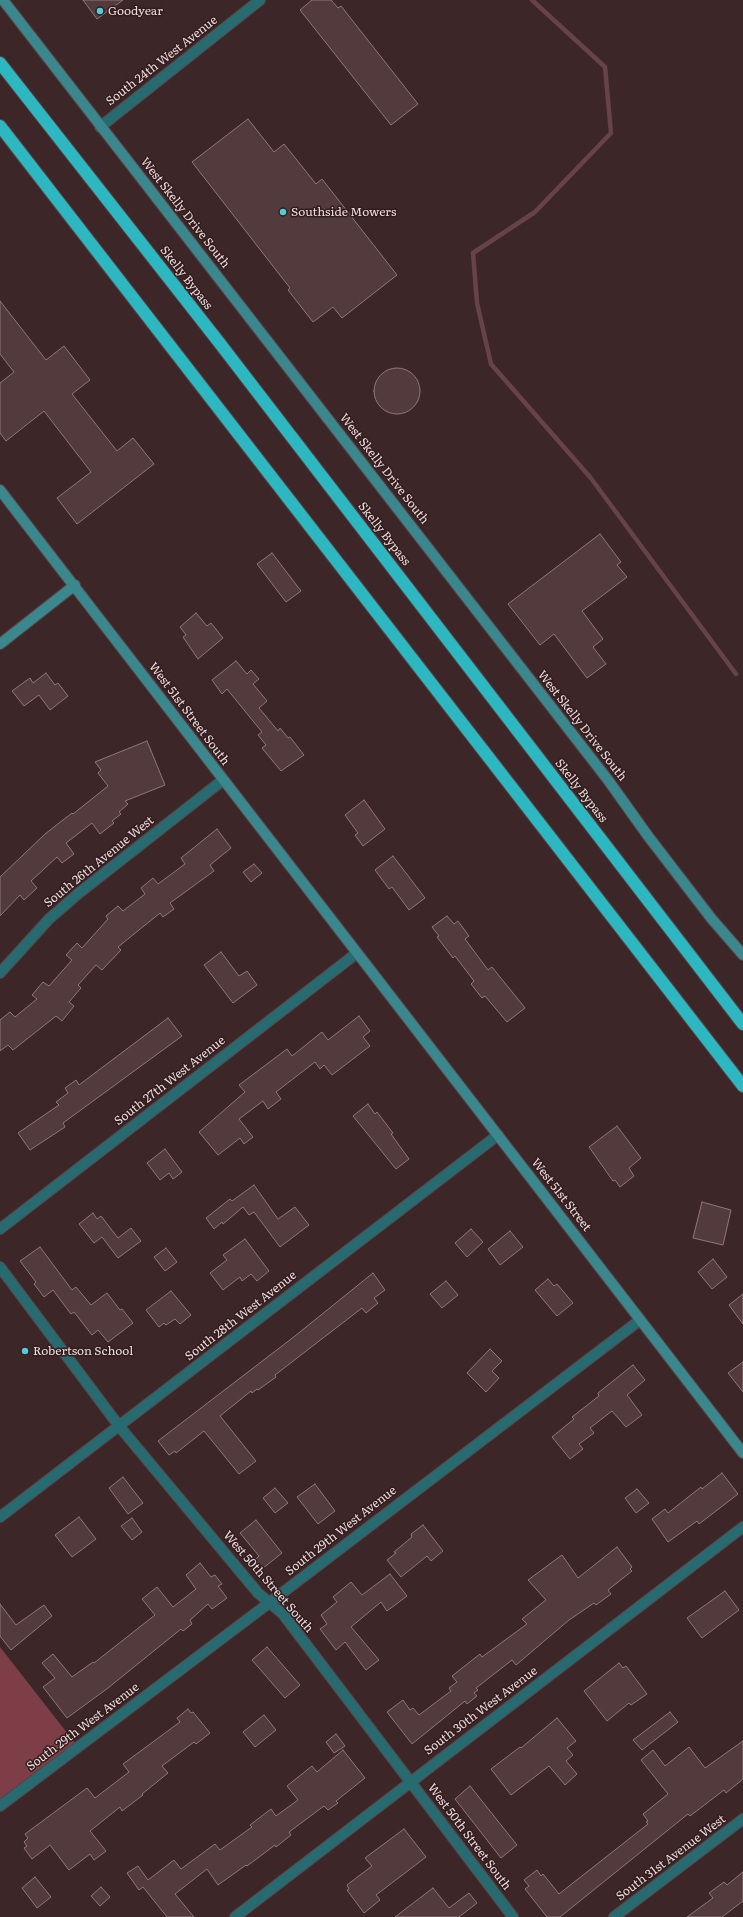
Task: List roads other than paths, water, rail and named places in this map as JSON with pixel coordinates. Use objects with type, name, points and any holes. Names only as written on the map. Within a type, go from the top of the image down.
[{"type":"highway","name":"Skelly Bypass","points":[[0,63],[222,347],[743,1024]]},
{"type":"highway","points":[[0,126],[743,1086]]},
{"type":"street","name":"West Skelly Drive South","points":[[3,0],[608,780],[677,874],[743,955]]},
{"type":"street","name":"South 24th West Avenue","points":[[100,127],[260,0]]},
{"type":"street","name":"West 51st Street South","points":[[0,490],[357,953]]},
{"type":"street","points":[[0,644],[75,586]]},
{"type":"street","name":"South 26th Avenue West","points":[[0,973],[49,920],[79,893],[223,780]]},
{"type":"street","name":"West 51st Street","points":[[357,953],[743,1453]]},
{"type":"street","name":"South 27th West Avenue","points":[[0,1229],[357,953]]},
{"type":"street","name":"South 28th West Avenue","points":[[0,1517],[498,1135]]},
{"type":"street","name":"West 50th Street South","points":[[0,1267],[119,1426],[258,1593],[283,1614],[513,1917]]},
{"type":"street","name":"South 29th West Avenue","points":[[0,1806],[270,1603],[640,1320]]},
{"type":"street","name":"South 30th West Avenue","points":[[235,1917],[743,1527]]},
{"type":"street","name":"South 31st Avenue West","points":[[614,1917],[743,1819]]},
{"type":"waterway","points":[[532,0],[605,67],[611,133],[535,212],[473,253],[477,303],[491,364],[590,477],[736,674]]},
{"type":"place","name":"Goodyear","points":[[100,11]]},
{"type":"place","name":"Southside Mowers","points":[[283,212]]},
{"type":"place","name":"Robertson School","points":[[25,1351]]}]
